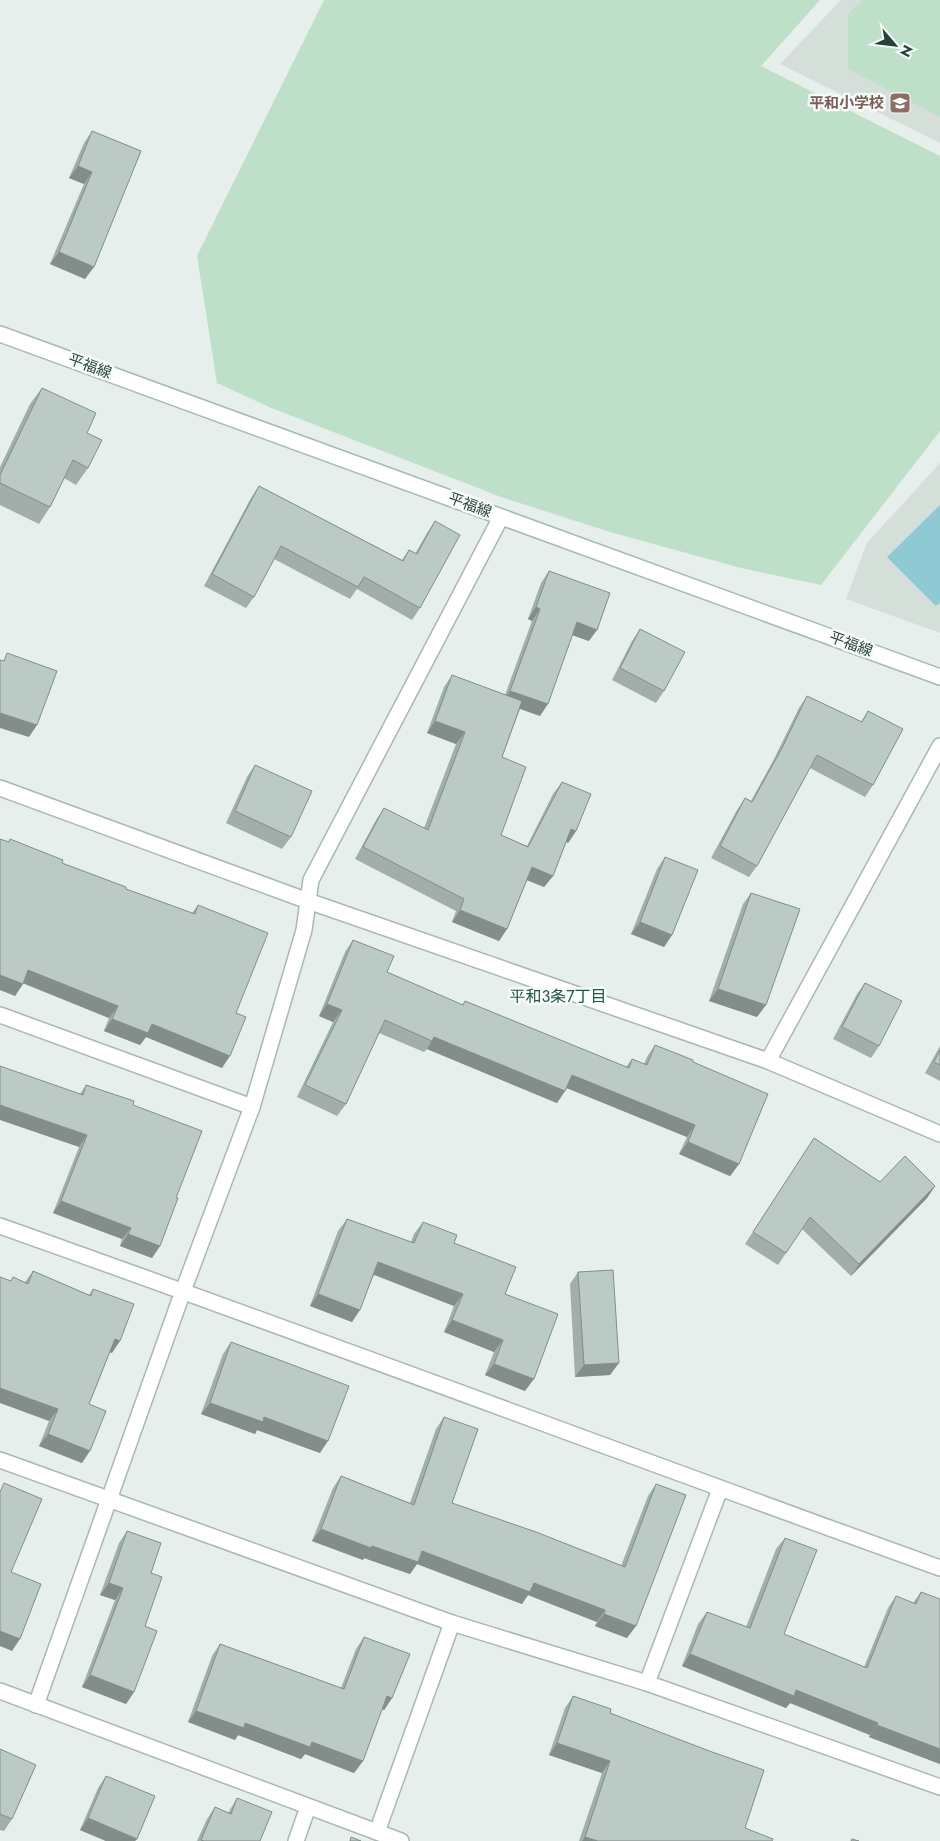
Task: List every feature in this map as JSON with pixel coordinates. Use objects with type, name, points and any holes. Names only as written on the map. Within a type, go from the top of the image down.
[{"type":"street","name":"平福線","points":[[0,334],[940,677]]},
{"type":"street","points":[[36,1705],[183,1290],[252,1107],[304,930],[311,880],[501,517]]},
{"type":"street","points":[[768,1061],[940,746]]},
{"type":"street","points":[[0,788],[308,901],[768,1061],[940,1134]]},
{"type":"street","points":[[0,1015],[252,1107]]},
{"type":"street","points":[[0,1226],[183,1290],[720,1489],[940,1568]]},
{"type":"street","points":[[0,1460],[110,1498],[452,1623],[647,1683],[940,1787]]},
{"type":"street","points":[[647,1683],[720,1489]]},
{"type":"street","points":[[377,1832],[452,1623]]},
{"type":"street","points":[[0,1691],[401,1841]]},
{"type":"street","points":[[296,1841],[308,1807]]},
{"type":"shaded area","name":"平和小学校","points":[[841,0],[940,0],[940,143],[780,64]]},
{"type":"shaded area","points":[[940,463],[940,633],[846,599],[867,543]]},
{"type":"green space","points":[[324,0],[820,0],[761,66],[940,156],[940,431],[821,585],[741,568],[610,532],[501,497],[269,407],[217,383],[197,256]]},
{"type":"green space","points":[[863,0],[940,0],[940,117],[848,69],[848,14]]},
{"type":"water","points":[[940,505],[940,603],[936,606],[887,557]]},
{"type":"building","points":[[92,131],[141,151],[94,267],[59,252],[92,172],[78,166]]},
{"type":"building","points":[[42,388],[96,413],[87,433],[102,440],[88,468],[73,460],[50,507],[0,483],[0,475]]},
{"type":"building","points":[[259,486],[403,561],[409,550],[417,554],[435,521],[460,535],[420,608],[364,577],[358,587],[281,546],[254,597],[212,574]]},
{"type":"building","points":[[549,571],[610,593],[597,630],[577,622],[548,704],[510,691],[540,609],[536,607]]},
{"type":"building","points":[[640,629],[685,652],[664,691],[620,668]]},
{"type":"building","points":[[7,653],[57,671],[37,725],[0,713],[0,660],[4,661]]},
{"type":"building","points":[[452,675],[522,701],[502,757],[526,767],[501,835],[528,847],[562,782],[591,794],[576,831],[571,829],[553,876],[532,867],[507,929],[460,910],[464,899],[363,847],[384,808],[428,830],[465,732],[435,721]]},
{"type":"building","points":[[807,696],[862,722],[868,711],[903,729],[873,785],[817,755],[757,866],[720,846],[745,798],[752,802],[782,748]]},
{"type":"building","points":[[255,765],[312,791],[291,837],[235,811]]},
{"type":"building","points":[[0,839],[9,842],[10,839],[63,860],[62,863],[126,887],[126,889],[195,914],[198,905],[268,933],[236,1013],[246,1017],[230,1056],[152,1024],[148,1033],[112,1019],[118,1006],[28,970],[23,984],[0,975]]},
{"type":"building","points":[[665,857],[698,870],[672,935],[640,922]]},
{"type":"building","points":[[751,893],[800,909],[766,1005],[718,989]]},
{"type":"building","points":[[353,940],[394,956],[387,972],[463,1005],[465,1001],[629,1068],[632,1059],[647,1065],[655,1045],[768,1094],[739,1164],[688,1142],[695,1125],[572,1075],[565,1091],[434,1037],[432,1041],[385,1020],[346,1104],[305,1085],[342,1010],[327,1004]]},
{"type":"building","points":[[865,983],[902,1001],[879,1046],[842,1027]]},
{"type":"building","points":[[940,1050],[940,1065],[934,1062]]},
{"type":"building","points":[[0,1066],[83,1095],[86,1085],[134,1101],[133,1105],[202,1131],[160,1246],[128,1234],[131,1228],[61,1201],[87,1135],[0,1105]]},
{"type":"building","points":[[814,1138],[880,1182],[905,1156],[935,1186],[859,1264],[810,1217],[786,1253],[753,1232]]},
{"type":"building","points":[[347,1219],[414,1243],[423,1222],[457,1235],[454,1243],[516,1267],[505,1294],[558,1314],[534,1379],[494,1364],[503,1340],[452,1320],[463,1294],[378,1262],[360,1310],[318,1294]]},
{"type":"building","points":[[613,1270],[619,1363],[584,1365],[578,1272]]},
{"type":"building","points":[[33,1271],[91,1296],[93,1289],[134,1304],[120,1341],[115,1339],[89,1404],[106,1411],[90,1451],[48,1434],[58,1409],[0,1388],[0,1277],[11,1281],[13,1277],[28,1284]]},
{"type":"building","points":[[231,1342],[349,1386],[328,1441],[264,1417],[263,1422],[210,1403]]},
{"type":"building","points":[[444,1417],[478,1429],[452,1503],[536,1532],[625,1567],[656,1484],[686,1495],[636,1626],[604,1614],[605,1610],[534,1583],[530,1592],[422,1551],[418,1562],[372,1546],[371,1548],[321,1529],[341,1476],[414,1505]]},
{"type":"building","points":[[4,1483],[42,1499],[11,1572],[41,1584],[20,1639],[0,1631],[0,1492]]},
{"type":"building","points":[[127,1531],[161,1543],[151,1573],[162,1577],[145,1626],[157,1631],[134,1692],[90,1675],[123,1588],[109,1583]]},
{"type":"building","points":[[785,1538],[817,1550],[784,1634],[867,1668],[896,1596],[916,1604],[921,1592],[940,1599],[940,1749],[877,1725],[878,1723],[796,1690],[794,1696],[690,1654],[707,1612],[750,1628]]},
{"type":"building","points":[[364,1637],[410,1654],[392,1698],[387,1696],[363,1761],[312,1742],[310,1747],[245,1723],[244,1728],[196,1711],[220,1644],[344,1689]]},
{"type":"building","points":[[573,1696],[611,1709],[610,1713],[764,1770],[745,1828],[773,1839],[772,1841],[598,1841],[585,1837],[610,1761],[557,1743]]},
{"type":"building","points":[[0,1749],[36,1765],[12,1819],[0,1814]]},
{"type":"building","points":[[106,1776],[155,1796],[137,1839],[88,1818]]},
{"type":"building","points":[[237,1798],[272,1812],[260,1841],[201,1840],[215,1807],[231,1814]]},
{"type":"building","points":[[351,1837],[361,1841],[350,1841]]},
{"type":"place","name":"平和小学校","points":[[900,103]]},
{"type":"district","name":"平和3条7丁目","points":[[558,996]]}]
